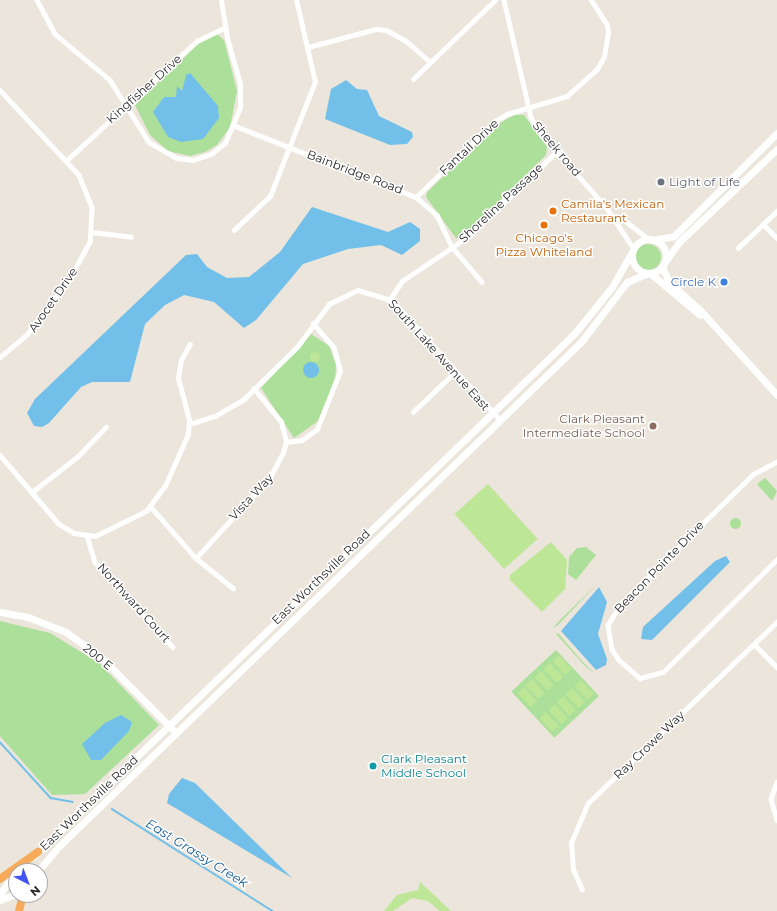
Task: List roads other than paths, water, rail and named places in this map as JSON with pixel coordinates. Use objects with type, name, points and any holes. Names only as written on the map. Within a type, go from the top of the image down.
[{"type":"highway","points":[[0,879],[38,852]]},
{"type":"main road","points":[[704,316],[649,273],[635,266],[633,250],[642,241],[674,236],[777,133]]},
{"type":"main road","points":[[649,273],[663,265],[679,242],[777,149]]},
{"type":"main road","points":[[651,240],[664,248],[663,265],[669,282],[776,391]]},
{"type":"main road","name":"East Worthsville Road","points":[[0,894],[9,877],[38,852],[586,321],[633,250]]},
{"type":"main road","name":"East Worthsville Road","points":[[46,863],[176,733],[592,331],[627,282],[649,273]]},
{"type":"main road","name":"200 E","points":[[0,612],[28,617],[66,632],[103,659],[176,733]]},
{"type":"street","points":[[38,0],[55,34],[100,70],[126,105],[149,142],[177,158],[193,160],[211,154],[230,136],[241,94],[221,0]]},
{"type":"street","points":[[234,230],[270,196],[315,82],[296,0]]},
{"type":"street","points":[[413,79],[495,0]]},
{"type":"street","name":"Sheek road","points":[[504,0],[527,108],[541,134],[614,217],[633,250]]},
{"type":"street","name":"Fantail Drive","points":[[416,197],[495,121],[527,108],[566,96],[597,69],[604,57],[608,34],[607,24],[591,0]]},
{"type":"street","name":"Kingfisher Drive","points":[[67,160],[197,41],[226,27]]},
{"type":"street","points":[[308,47],[376,29],[386,30],[405,40],[430,62]]},
{"type":"street","points":[[0,90],[67,160],[89,196],[92,232],[131,237]]},
{"type":"street","name":"Bainbridge Road","points":[[234,125],[416,197],[437,215],[452,247],[482,282]]},
{"type":"street","name":"Shoreline Passage","points":[[390,299],[402,281],[469,236],[556,151]]},
{"type":"street","points":[[738,248],[777,211]]},
{"type":"street","name":"Sheek road","points":[[614,217],[623,219],[651,240]]},
{"type":"street","points":[[763,224],[777,238]]},
{"type":"street","name":"Avocet Drive","points":[[0,358],[27,335],[69,281],[92,232]]},
{"type":"street","name":"South Lake Avenue East","points":[[189,424],[235,406],[254,390],[297,347],[329,304],[346,293],[371,291],[390,299],[454,373],[500,420]]},
{"type":"street","points":[[254,390],[275,411],[286,442],[302,440],[317,429],[340,371],[334,348],[314,324]]},
{"type":"street","points":[[0,454],[59,524],[87,536],[108,531],[151,507],[183,449],[189,424],[178,378],[181,360],[190,344]]},
{"type":"street","points":[[413,412],[454,373]]},
{"type":"street","points":[[32,492],[78,456],[106,427]]},
{"type":"street","name":"Vista Way","points":[[196,558],[275,472],[286,442]]},
{"type":"street","name":"Beacon Pointe Drive","points":[[777,462],[753,475],[623,602],[608,625],[612,649],[619,660],[640,678],[663,672],[777,559]]},
{"type":"street","points":[[151,507],[196,558],[233,588]]},
{"type":"street","name":"Northward Court","points":[[87,536],[95,562],[174,647]]},
{"type":"street","name":"Ray Crowe Way","points":[[582,890],[573,870],[571,842],[588,803],[777,622]]},
{"type":"street","points":[[754,644],[777,667]]},
{"type":"street","points":[[777,782],[771,799],[777,820]]},
{"type":"water","points":[[190,73],[218,106],[219,118],[203,139],[181,142],[168,137],[153,112],[164,97],[176,97],[177,86],[182,91],[186,75]]},
{"type":"water","points":[[346,80],[357,89],[367,90],[379,116],[412,132],[413,137],[407,144],[390,145],[325,119],[331,89]]},
{"type":"water","points":[[312,207],[388,232],[410,222],[420,229],[420,241],[402,255],[381,245],[348,249],[303,264],[256,320],[244,328],[214,302],[184,295],[165,305],[145,324],[130,382],[92,382],[81,387],[49,423],[42,427],[34,426],[27,413],[35,399],[186,255],[197,254],[207,267],[227,278],[249,277],[280,252]]},
{"type":"water","points":[[311,362],[317,364],[319,370],[317,376],[311,378],[305,376],[303,370],[305,364]]},
{"type":"water","points":[[726,556],[730,562],[652,640],[641,639],[643,627],[715,561]]},
{"type":"water","points":[[599,587],[607,602],[598,634],[607,659],[606,665],[596,670],[561,631]]},
{"type":"water","points":[[121,715],[132,722],[129,731],[101,760],[91,760],[82,744],[105,723]]},
{"type":"water","points":[[182,778],[195,783],[292,878],[167,803],[169,794]]},
{"type":"waterway","name":"East Grassy Creek","points":[[0,742],[51,798],[73,802]]},
{"type":"waterway","name":"East Grassy Creek","points":[[112,809],[273,911]]},
{"type":"place","name":"Light of Life","points":[[661,182]]},
{"type":"place","name":"Camila's Mexican Restaurant","points":[[553,211]]},
{"type":"place","name":"Chicago's Pizza Whiteland","points":[[544,225]]},
{"type":"place","name":"Circle K","points":[[724,282]]},
{"type":"place","name":"Clark Pleasant Intermediate School","points":[[653,426]]},
{"type":"place","name":"Clark Pleasant Middle School","points":[[373,766]]}]
